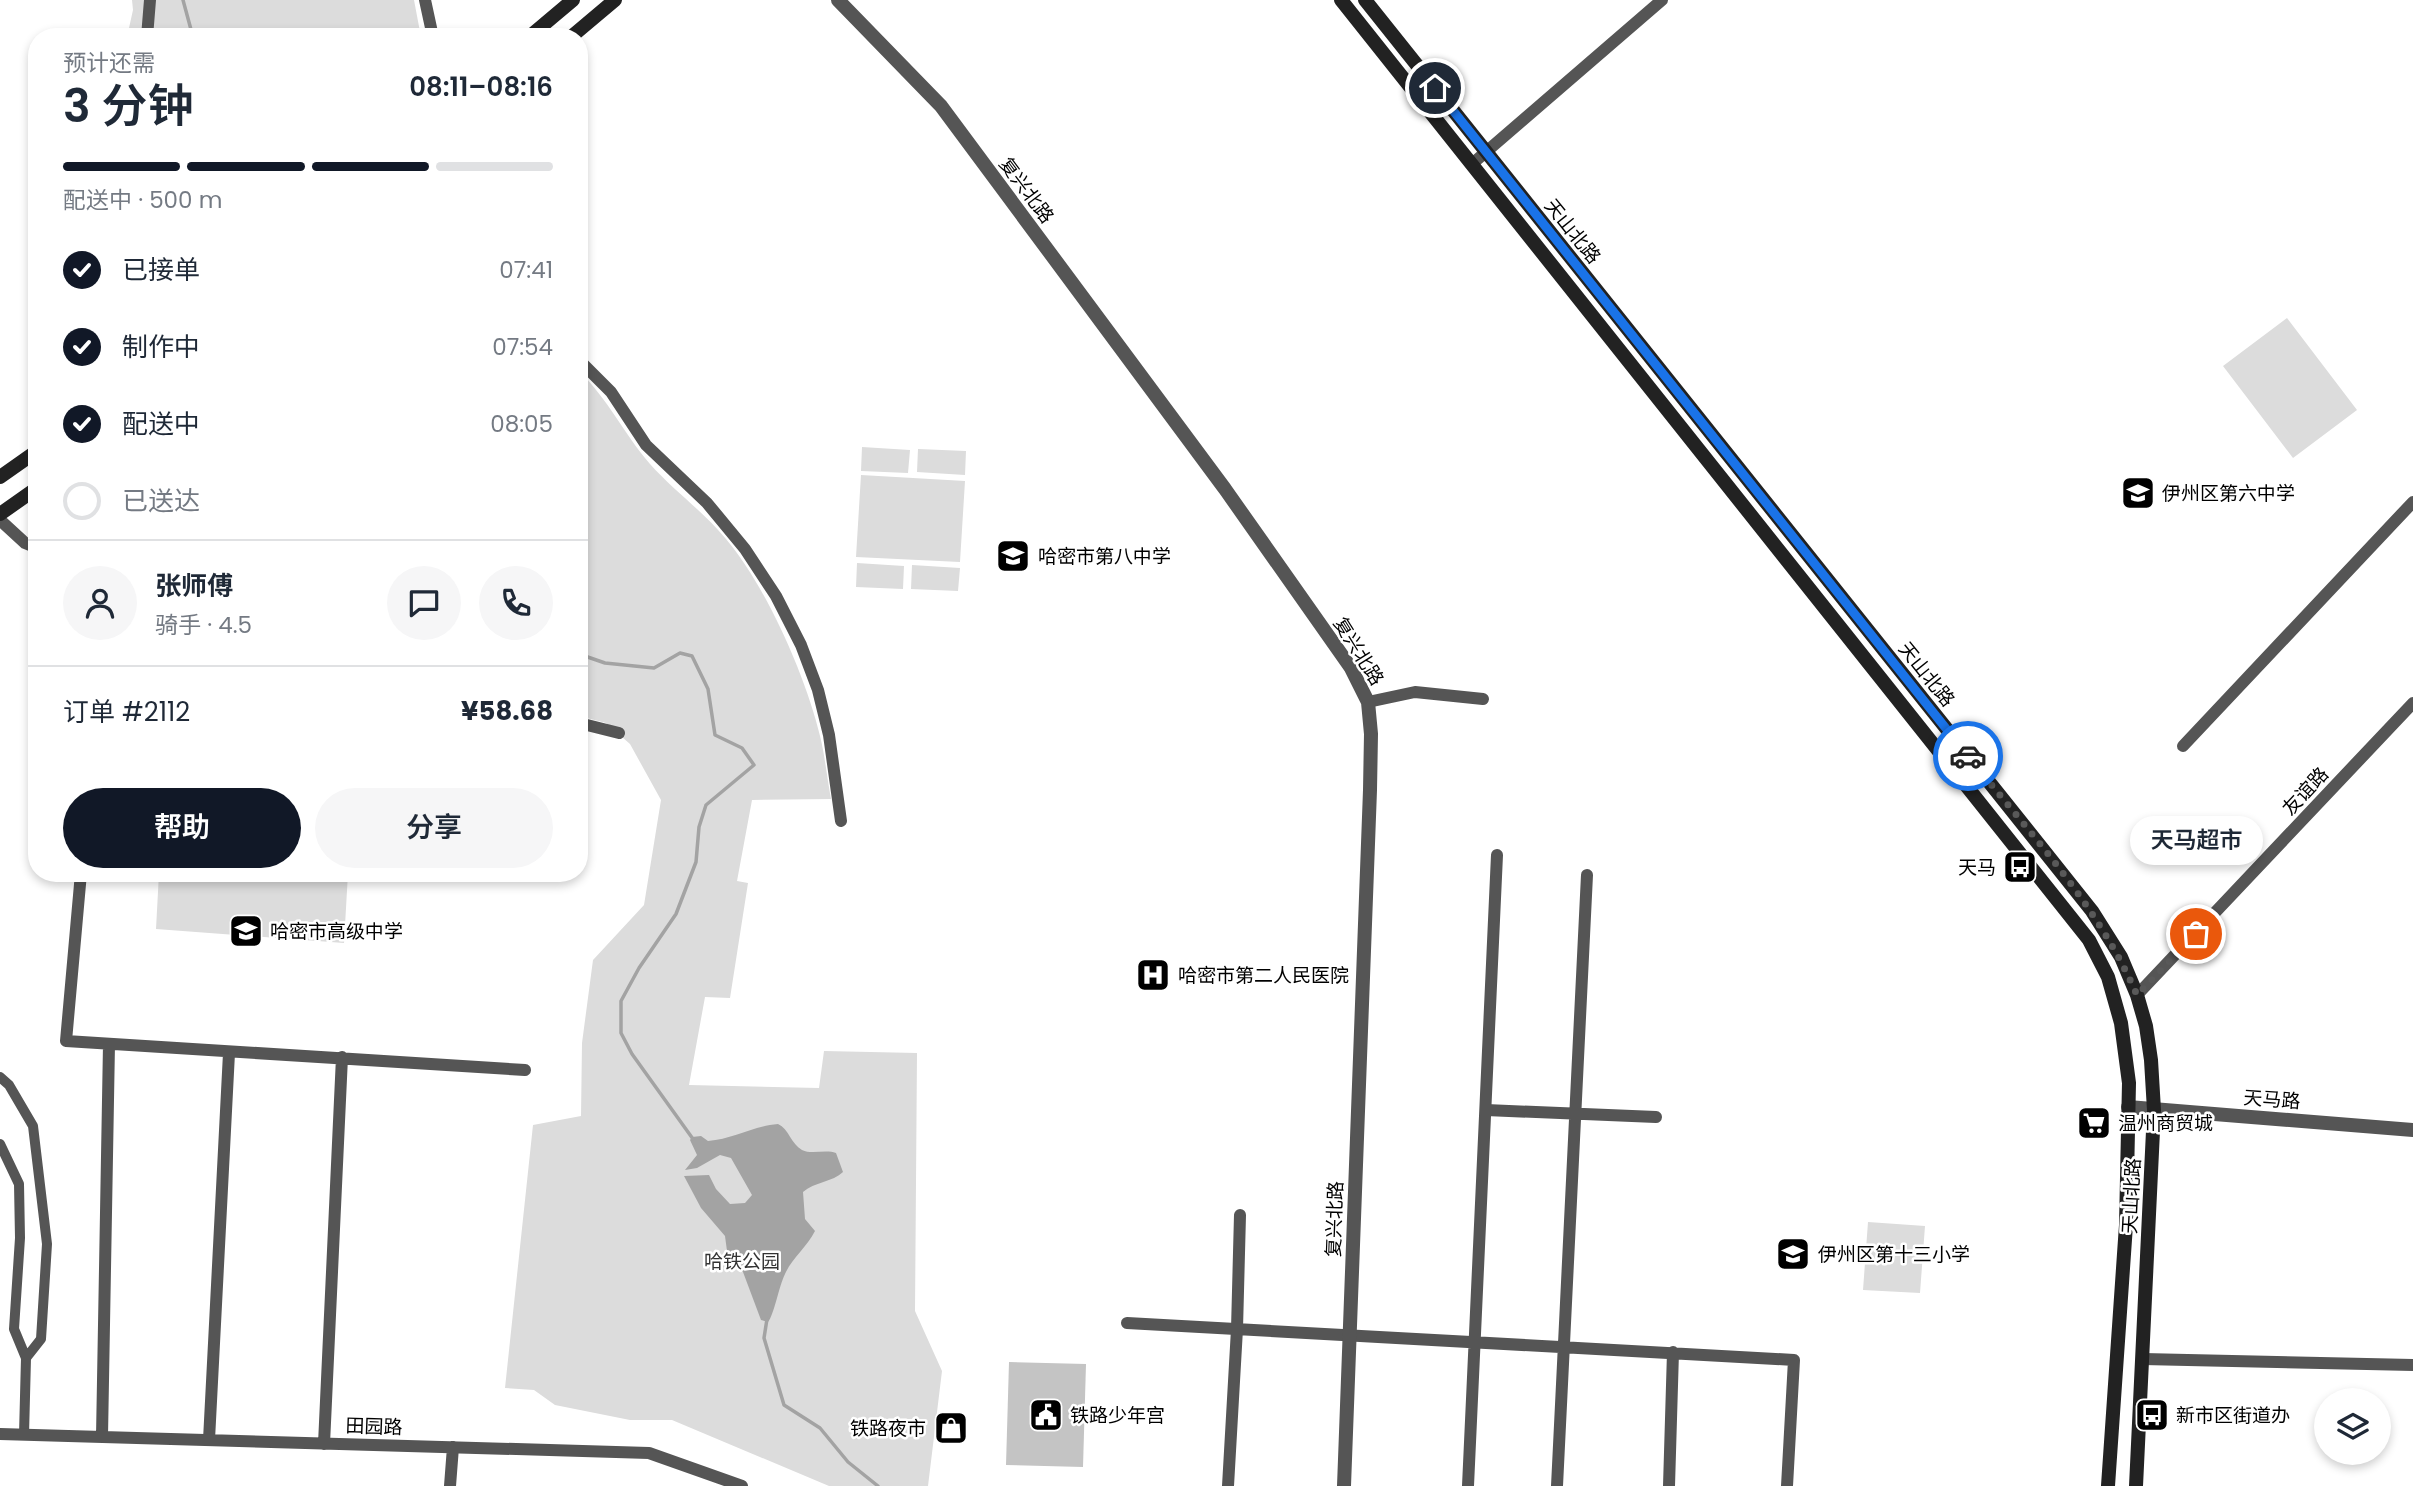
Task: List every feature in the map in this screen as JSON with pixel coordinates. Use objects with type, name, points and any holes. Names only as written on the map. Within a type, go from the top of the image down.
[{"type":"main road","points":[[540,28],[573,0]]},
{"type":"main road","points":[[582,28],[615,0]]},
{"type":"main road","points":[[1341,0],[2089,940],[2108,978],[2121,1023],[2129,1083],[2126,1225],[2108,1486]]},
{"type":"main road","name":"天山北路","points":[[1364,0],[2092,911],[2121,957],[2146,1026],[2154,1110],[2136,1486]]},
{"type":"main road","points":[[0,477],[28,457]]},
{"type":"main road","points":[[0,514],[28,494]]},
{"type":"street","points":[[148,28],[150,0]]},
{"type":"street","points":[[425,0],[431,28]]},
{"type":"street","name":"复兴北路","points":[[838,0],[941,106],[1226,489],[1351,668],[1368,702],[1371,734],[1370,790],[1344,1486]]},
{"type":"street","points":[[1472,164],[1662,0]]},
{"type":"street","points":[[588,369],[611,392],[646,445],[707,503],[737,539],[776,596],[801,645],[818,691],[829,736],[841,821]]},
{"type":"street","points":[[2183,746],[2413,502]]},
{"type":"street","points":[[0,520],[28,544]]},
{"type":"street","points":[[1368,702],[1415,692],[1483,699]]},
{"type":"street","name":"友谊路","points":[[2137,995],[2413,703]]},
{"type":"street","points":[[588,725],[619,733]]},
{"type":"street","points":[[1468,1486],[1497,855]]},
{"type":"street","points":[[1557,1486],[1587,875]]},
{"type":"street","points":[[80,882],[65,1041],[525,1070]]},
{"type":"street","points":[[102,1437],[109,1044]]},
{"type":"street","points":[[209,1440],[229,1053]]},
{"type":"street","points":[[324,1444],[342,1057]]},
{"type":"street","points":[[0,1077],[9,1085],[33,1126],[47,1244],[41,1339],[26,1358]]},
{"type":"street","name":"天马路","points":[[2128,1107],[2413,1130]]},
{"type":"street","points":[[1486,1110],[1656,1117]]},
{"type":"street","points":[[0,1144],[19,1184],[20,1238],[14,1329],[26,1358],[24,1435]]},
{"type":"street","points":[[1228,1486],[1240,1215]]},
{"type":"street","points":[[1127,1323],[1794,1360],[1787,1486]]},
{"type":"street","points":[[1669,1486],[1673,1352]]},
{"type":"street","points":[[2143,1359],[2413,1365]]},
{"type":"street","name":"田园路","points":[[0,1434],[649,1453],[742,1486]]},
{"type":"street","points":[[450,1486],[453,1447]]},
{"type":"green space","points":[[132,0],[414,0],[419,28],[129,28]]},
{"type":"green space","points":[[2287,318],[2357,410],[2293,458],[2223,366]]},
{"type":"green space","name":"哈铁公园","points":[[588,381],[650,464],[717,529],[756,581],[795,660],[814,713],[831,799],[752,800],[737,881],[748,883],[730,998],[705,997],[689,1085],[819,1088],[824,1051],[917,1053],[915,1311],[942,1371],[928,1486],[829,1486],[672,1420],[630,1420],[555,1405],[534,1390],[505,1388],[533,1125],[581,1116],[582,1043],[593,960],[644,905],[661,800],[630,744],[606,723],[588,718]]},
{"type":"green space","points":[[862,447],[910,450],[908,473],[861,471]]},
{"type":"green space","points":[[918,449],[966,451],[965,475],[917,472]]},
{"type":"green space","points":[[861,475],[965,481],[960,562],[856,557]]},
{"type":"green space","points":[[857,563],[904,566],[903,589],[856,587]]},
{"type":"green space","points":[[912,565],[960,568],[958,591],[911,589]]},
{"type":"green space","points":[[159,882],[347,882],[344,943],[156,929]]},
{"type":"green space","points":[[1868,1222],[1925,1226],[1920,1293],[1863,1290]]},
{"type":"shaded area","points":[[778,1124],[802,1150],[836,1153],[843,1172],[803,1192],[805,1219],[815,1231],[788,1268],[768,1322],[761,1320],[743,1272],[727,1251],[725,1236],[701,1208],[684,1176],[709,1175],[716,1189],[730,1204],[745,1203],[752,1195],[731,1158],[720,1155],[697,1168],[685,1170],[697,1155],[690,1140],[692,1137],[701,1136],[708,1141],[717,1140]]},
{"type":"building","name":"铁路少年宫","points":[[1009,1362],[1086,1364],[1083,1467],[1006,1465]]},
{"type":"waterway","points":[[183,0],[191,28]]},
{"type":"waterway","points":[[588,657],[605,663],[654,668],[680,653],[692,656],[708,689],[715,735],[742,748],[754,765],[706,805],[699,827],[696,862],[676,914],[639,968],[621,1001],[621,1033],[632,1054],[693,1139]]},
{"type":"waterway","points":[[767,1319],[764,1338],[784,1405],[820,1428],[848,1462],[878,1486]]},
{"type":"way so far","points":[[1968,756],[2092,911],[2121,957],[2137,995],[2196,934]]},
{"type":"place","name":"伊州区第六中学","points":[[2138,493]]},
{"type":"place","name":"哈密市第八中学","points":[[1013,556]]},
{"type":"place","name":"天马","points":[[2020,867]]},
{"type":"place","name":"哈密市高级中学","points":[[246,931]]},
{"type":"place","name":"天马超市","points":[[2196,934]]},
{"type":"place","name":"哈密市第二人民医院","points":[[1153,975]]},
{"type":"place","name":"温州商贸城","points":[[2094,1123]]},
{"type":"place","name":"伊州区第十三小学","points":[[1793,1254]]},
{"type":"place","name":"铁路少年宫","points":[[1046,1415]]},
{"type":"place","name":"新市区街道办","points":[[2152,1415]]},
{"type":"place","name":"铁路夜市","points":[[951,1428]]},
{"type":"route","points":[[1435,88],[1968,756]]}]
